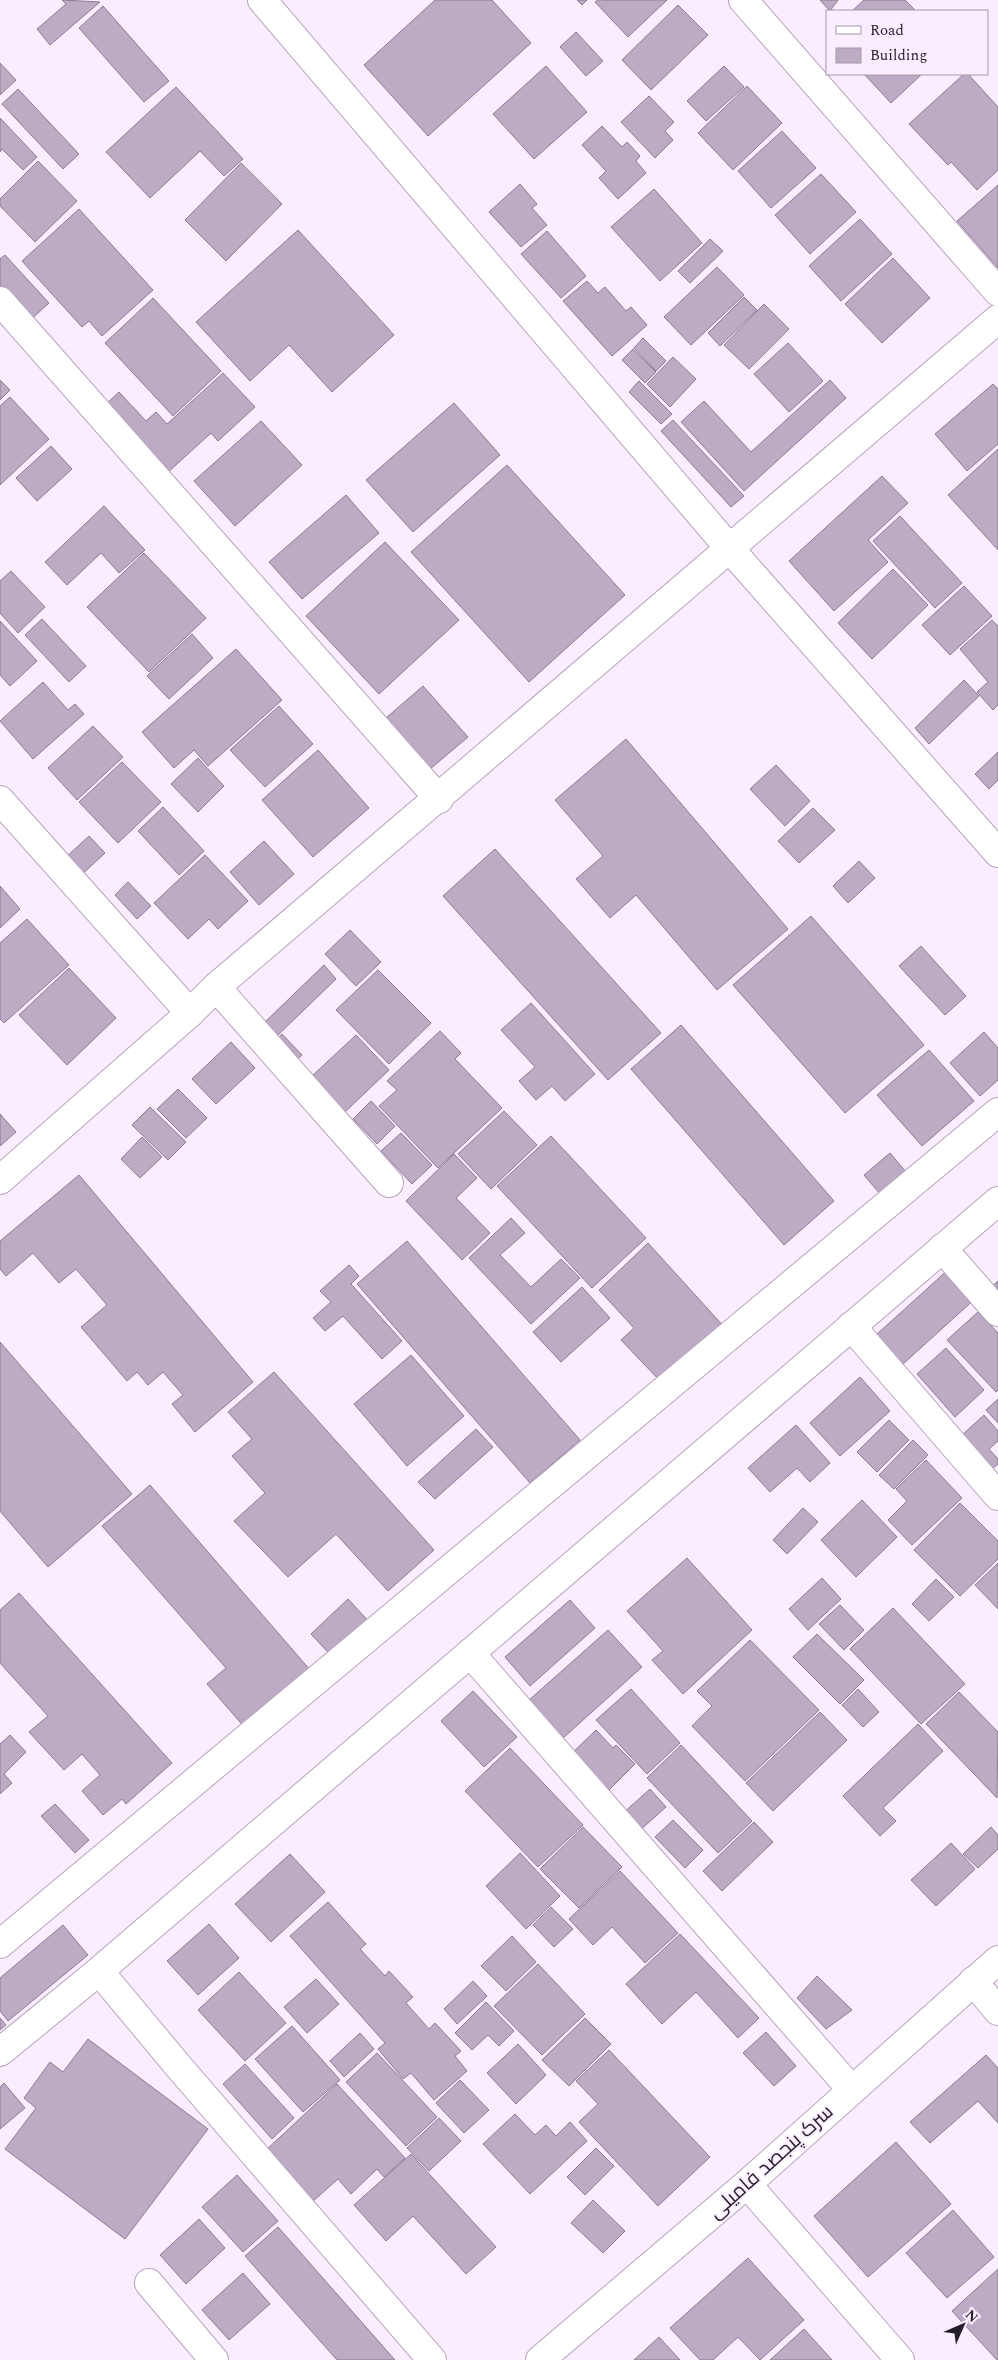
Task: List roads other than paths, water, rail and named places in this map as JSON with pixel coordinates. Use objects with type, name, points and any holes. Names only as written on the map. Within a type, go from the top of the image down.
[{"type":"street","points":[[262,0],[730,549],[998,852]]},
{"type":"street","points":[[743,0],[998,292]]},
{"type":"street","points":[[0,301],[439,799]]},
{"type":"street","points":[[0,1180],[190,1013],[216,987],[439,799],[998,319]]},
{"type":"street","points":[[0,800],[190,1013]]},
{"type":"street","points":[[216,987],[389,1183]]},
{"type":"street","points":[[0,1943],[998,1112]]},
{"type":"street","points":[[0,2052],[99,1971],[998,1201]]},
{"type":"street","points":[[942,1248],[998,1312]]},
{"type":"street","points":[[851,1326],[998,1496]]},
{"type":"street","points":[[470,1653],[851,2090]]},
{"type":"street","name":"سرک پنجصد فامیلی","points":[[540,2360],[747,2184],[998,1960]]},
{"type":"street","points":[[99,1971],[432,2360]]},
{"type":"street","points":[[973,1981],[998,2011]]},
{"type":"street","points":[[747,2184],[900,2360]]},
{"type":"street","points":[[149,2283],[214,2360]]}]
